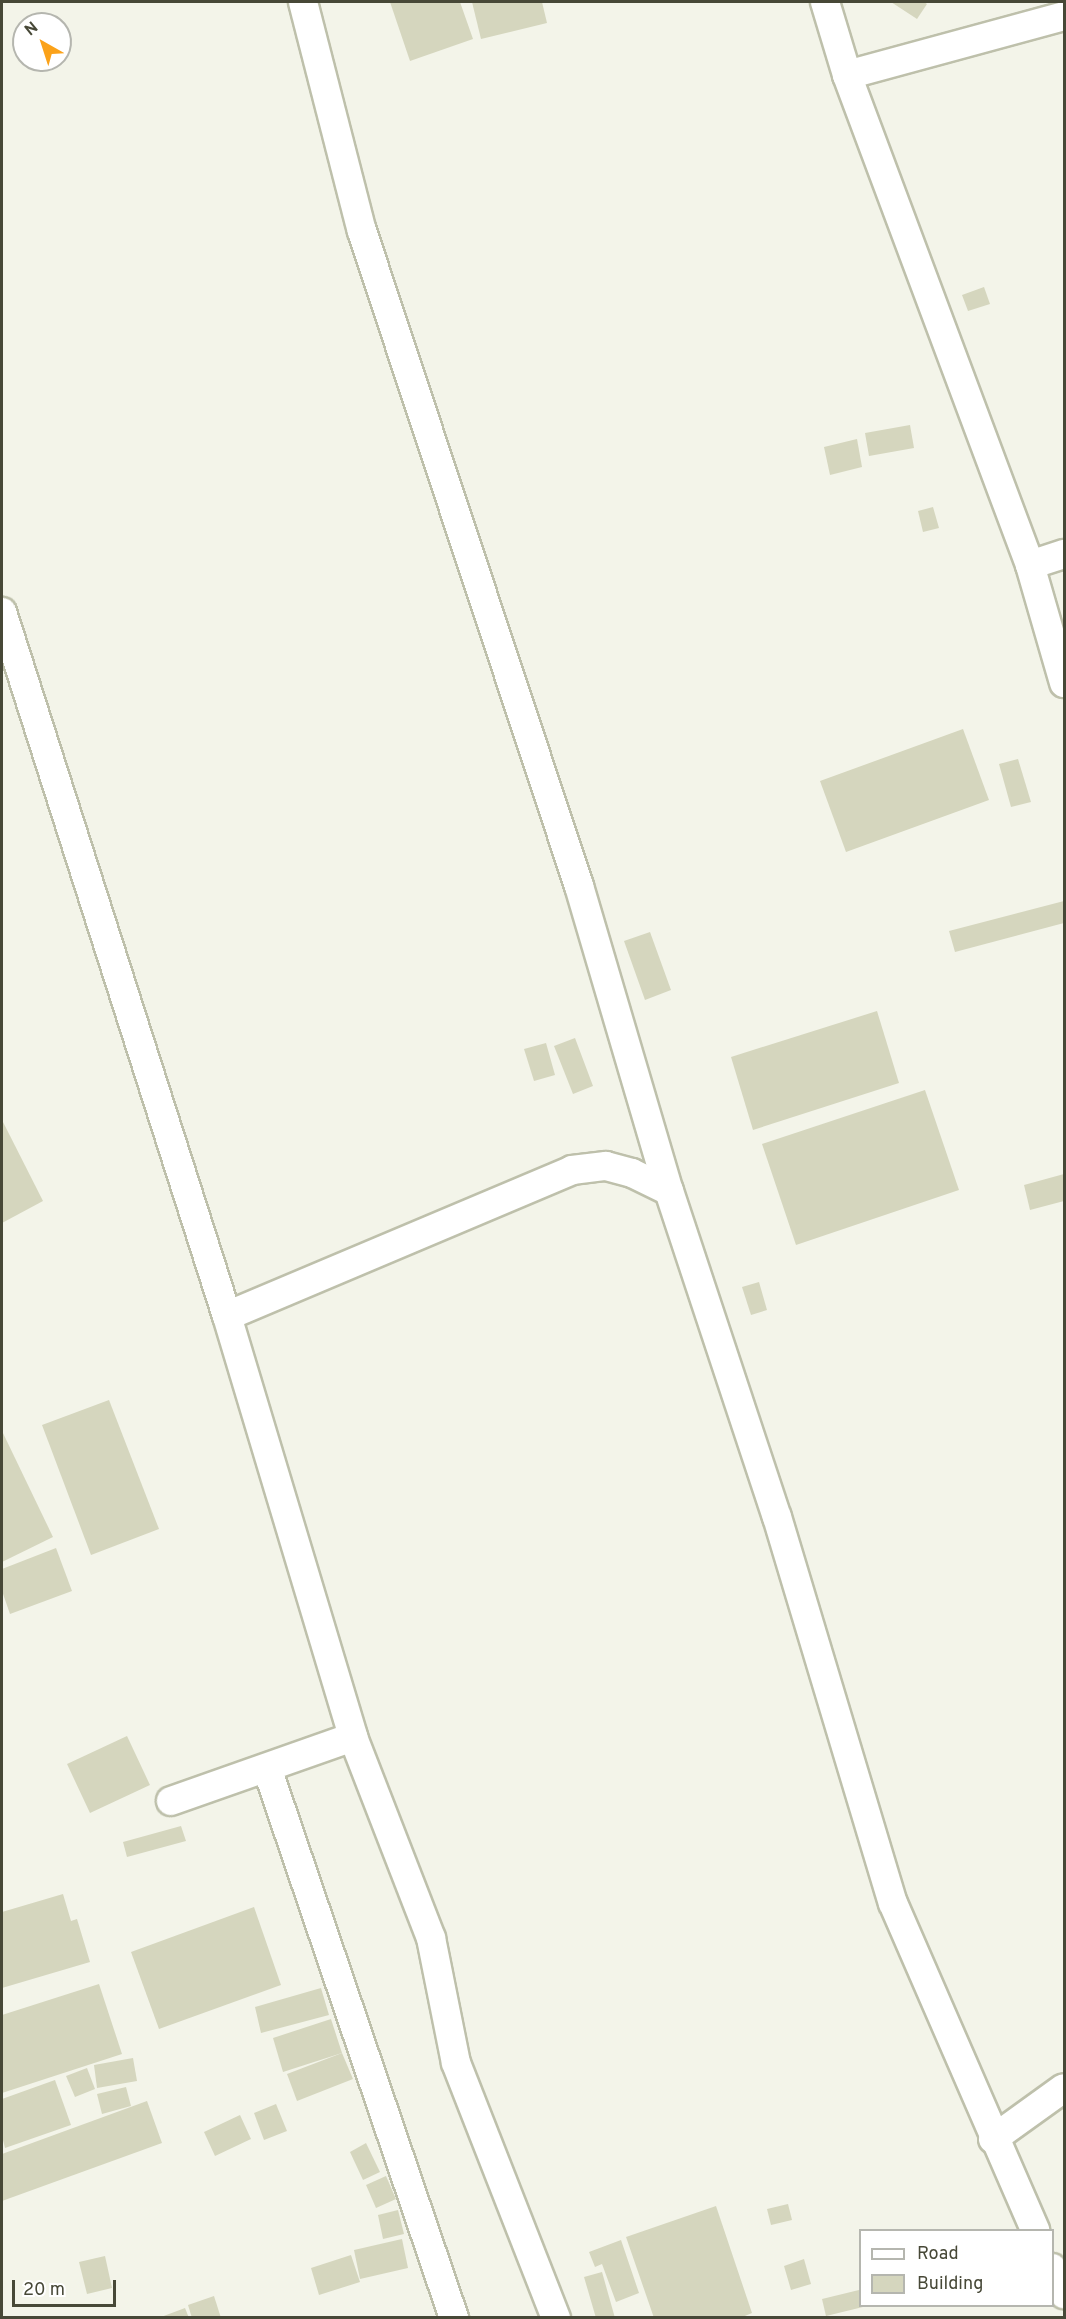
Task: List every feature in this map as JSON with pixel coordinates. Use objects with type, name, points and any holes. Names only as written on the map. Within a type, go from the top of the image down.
[{"type":"street","points":[[303,2],[362,231],[579,885],[669,1191],[777,1517],[893,1903],[993,2139],[1035,2229]]},
{"type":"street","points":[[825,2],[847,75],[1030,565],[1065,683]]},
{"type":"street","points":[[847,75],[1065,16]]},
{"type":"street","points":[[1030,565],[1065,554]]},
{"type":"street","points":[[2,612],[227,1316],[353,1737],[431,1938],[456,2063],[556,2318]]},
{"type":"street","points":[[227,1316],[573,1170],[606,1166],[632,1173],[669,1191]]},
{"type":"street","points":[[171,1802],[353,1737]]},
{"type":"street","points":[[267,1768],[454,2318]]},
{"type":"street","points":[[993,2139],[1065,2088]]},
{"type":"street","points":[[1054,2270],[1065,2294]]},
{"type":"building","points":[[390,2],[460,2],[473,39],[410,61]]},
{"type":"building","points":[[472,2],[542,2],[547,23],[481,39]]},
{"type":"building","points":[[891,2],[924,2],[927,4],[917,19]]},
{"type":"building","points":[[984,287],[990,304],[968,311],[962,295]]},
{"type":"building","points":[[910,425],[914,448],[869,456],[865,433]]},
{"type":"building","points":[[857,439],[862,467],[830,475],[824,447]]},
{"type":"building","points":[[933,507],[939,528],[923,532],[918,511]]},
{"type":"building","points":[[963,729],[989,800],[846,852],[820,781]]},
{"type":"building","points":[[1018,759],[1031,802],[1011,807],[999,764]]},
{"type":"building","points":[[1064,901],[1064,923],[955,952],[949,931]]},
{"type":"building","points":[[650,932],[671,990],[645,1000],[624,941]]},
{"type":"building","points":[[877,1011],[899,1083],[753,1130],[731,1057]]},
{"type":"building","points":[[575,1038],[593,1086],[573,1094],[554,1046]]},
{"type":"building","points":[[546,1043],[555,1075],[534,1081],[524,1049]]},
{"type":"building","points":[[925,1090],[959,1190],[796,1245],[762,1144]]},
{"type":"building","points":[[2,1120],[43,1201],[2,1223]]},
{"type":"building","points":[[1064,1174],[1064,1201],[1030,1210],[1024,1185]]},
{"type":"building","points":[[759,1282],[767,1310],[751,1315],[742,1287]]},
{"type":"building","points":[[109,1400],[159,1529],[91,1555],[42,1425]]},
{"type":"building","points":[[2,1431],[53,1537],[2,1562]]},
{"type":"building","points":[[56,1548],[72,1591],[10,1614],[2,1591],[2,1569]]},
{"type":"building","points":[[127,1736],[150,1785],[90,1813],[67,1764]]},
{"type":"building","points":[[181,1826],[186,1841],[127,1857],[123,1842]]},
{"type":"building","points":[[63,1894],[71,1921],[77,1919],[90,1962],[2,1988],[2,1912]]},
{"type":"building","points":[[254,1907],[281,1985],[159,2029],[131,1952]]},
{"type":"building","points":[[99,1984],[122,2054],[2,2093],[2,2015]]},
{"type":"building","points":[[321,1988],[329,2015],[261,2033],[255,2007]]},
{"type":"building","points":[[331,2019],[342,2053],[283,2072],[273,2038]]},
{"type":"building","points":[[342,2053],[353,2079],[297,2101],[287,2074]]},
{"type":"building","points":[[133,2058],[137,2081],[97,2088],[94,2065]]},
{"type":"building","points":[[87,2068],[95,2089],[75,2097],[66,2076]]},
{"type":"building","points":[[55,2080],[71,2125],[5,2148],[2,2136],[2,2099]]},
{"type":"building","points":[[126,2087],[131,2106],[102,2114],[97,2094]]},
{"type":"building","points":[[147,2101],[162,2143],[2,2201],[2,2154]]},
{"type":"building","points":[[276,2104],[287,2131],[264,2140],[254,2113]]},
{"type":"building","points":[[240,2115],[251,2139],[215,2156],[204,2132]]},
{"type":"building","points":[[366,2143],[380,2172],[363,2180],[350,2152]]},
{"type":"building","points":[[386,2176],[396,2199],[376,2208],[366,2185]]},
{"type":"building","points":[[788,2204],[792,2220],[771,2225],[767,2209]]},
{"type":"building","points":[[716,2206],[752,2313],[740,2318],[654,2318],[626,2237]]},
{"type":"building","points":[[398,2210],[404,2234],[383,2239],[378,2215]]},
{"type":"building","points":[[402,2239],[408,2268],[360,2279],[354,2250]]},
{"type":"building","points":[[621,2240],[639,2293],[616,2302],[602,2264],[595,2267],[589,2252]]},
{"type":"building","points":[[351,2255],[360,2282],[319,2295],[311,2268]]},
{"type":"building","points":[[105,2256],[112,2288],[87,2294],[79,2262]]},
{"type":"building","points":[[804,2259],[811,2284],[791,2290],[784,2266]]},
{"type":"building","points":[[602,2272],[615,2318],[596,2318],[584,2277]]},
{"type":"building","points":[[859,2290],[859,2307],[863,2307],[826,2316],[822,2299]]},
{"type":"building","points":[[214,2296],[221,2318],[192,2318],[188,2305]]},
{"type":"building","points":[[185,2308],[189,2318],[161,2318],[161,2317]]}]
